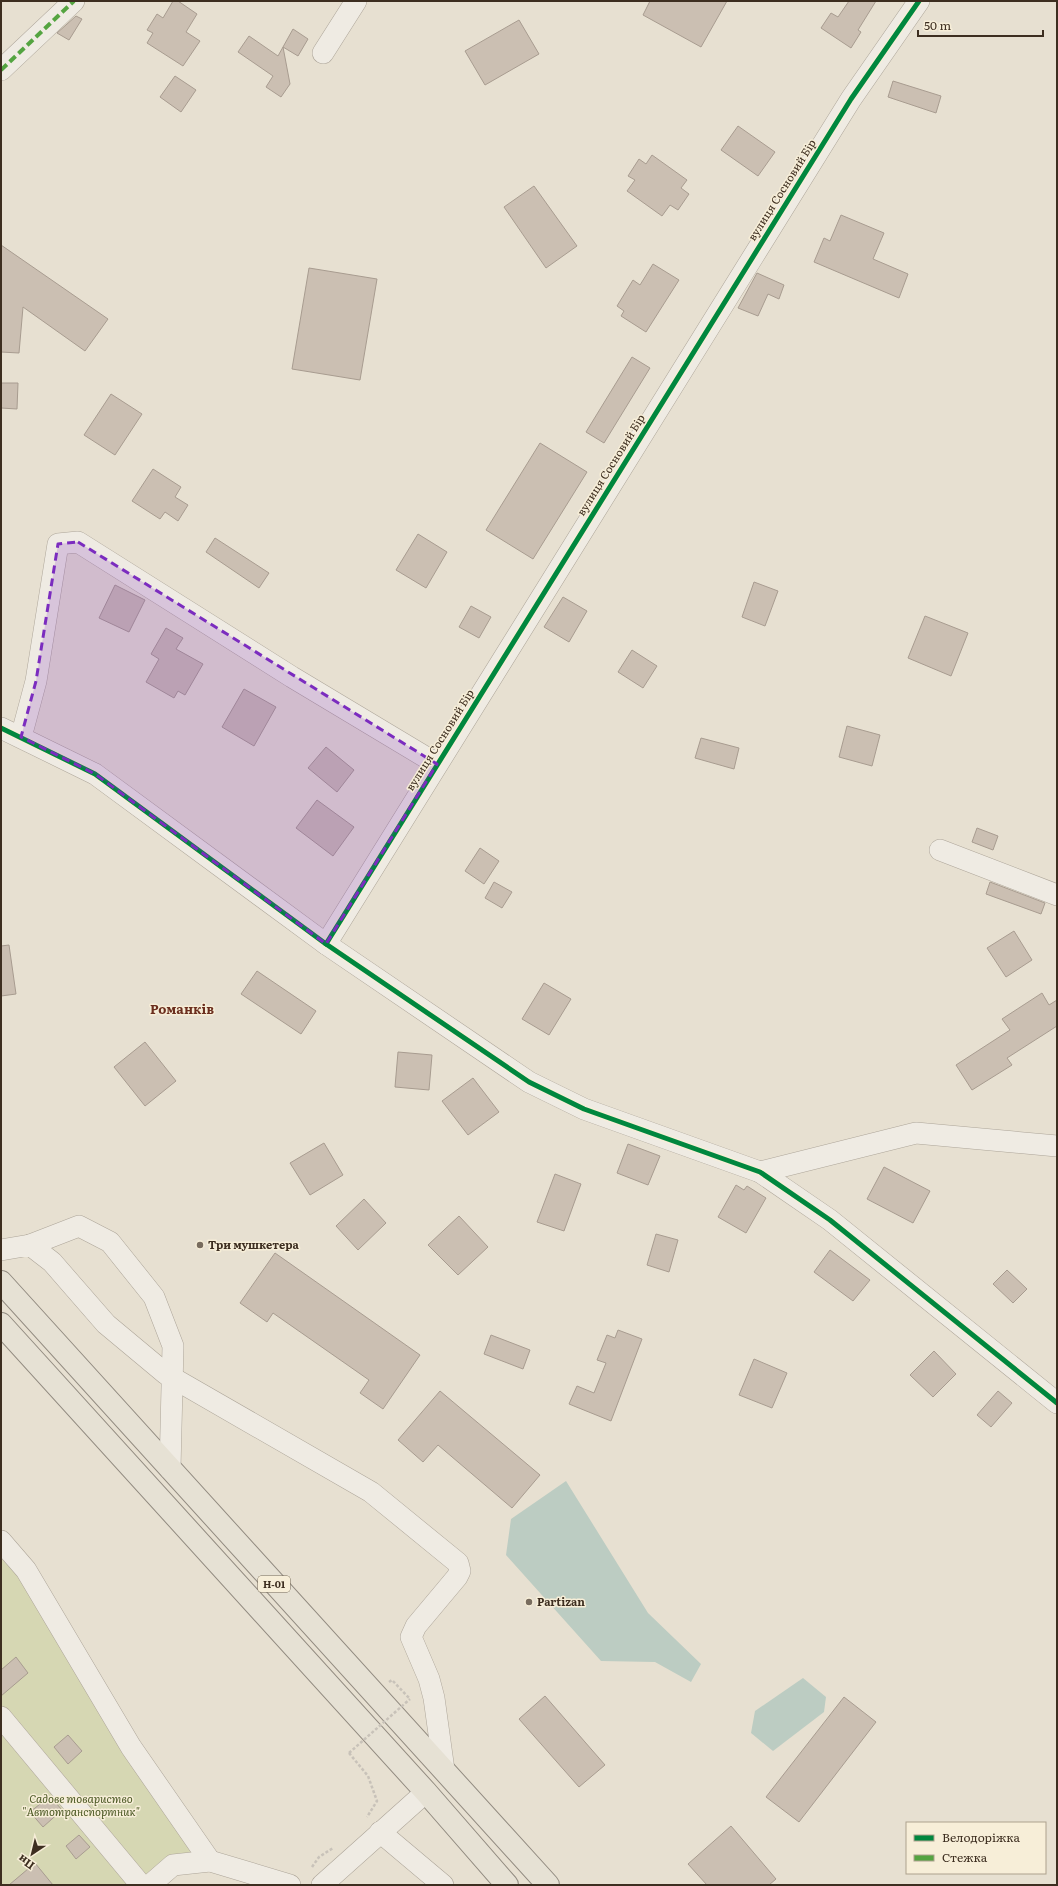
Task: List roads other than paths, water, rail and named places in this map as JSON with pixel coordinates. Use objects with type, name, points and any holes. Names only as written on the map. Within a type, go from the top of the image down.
[{"type":"main road","name":"Н-01","points":[[1,1282],[548,1885]]},
{"type":"main road","name":"Н-01","points":[[1,1324],[426,1792],[507,1885]]},
{"type":"street","points":[[1,70],[74,1]]},
{"type":"street","points":[[323,53],[356,1]]},
{"type":"street","name":"вулиця Сосновий Бір","points":[[326,944],[851,99],[919,1]]},
{"type":"street","points":[[21,737],[36,681],[58,544],[78,542],[292,677],[437,764]]},
{"type":"street","points":[[1,728],[94,774],[326,944],[529,1082],[584,1109],[760,1172],[830,1220],[1057,1403]]},
{"type":"street","points":[[940,850],[1057,895]]},
{"type":"street","points":[[760,1172],[916,1134],[1057,1146]]},
{"type":"street","points":[[1,1250],[30,1244],[79,1226],[110,1242],[154,1296],[173,1346],[170,1469]]},
{"type":"street","points":[[30,1244],[52,1262],[106,1324],[172,1377],[371,1492],[458,1564],[460,1571],[457,1577],[416,1626],[411,1637],[429,1679],[434,1698],[444,1770]]},
{"type":"street","points":[[1,1541],[26,1570],[130,1747],[210,1861]]},
{"type":"street","points":[[1,1717],[141,1885]]},
{"type":"street","points":[[317,1877],[372,1826],[426,1792]]},
{"type":"street","points":[[372,1826],[443,1885]]},
{"type":"street","points":[[150,1885],[173,1865],[210,1861],[290,1885]]},
{"type":"place","name":"Три мушкетера","points":[[200,1245]]},
{"type":"place","name":"Partizan","points":[[529,1602]]},
{"type":"district","name":"Романків","points":[[182,1009]]},
{"type":"park label","name":"Садове товариство \"Автотранспортник\"","points":[[81,1805]]}]
